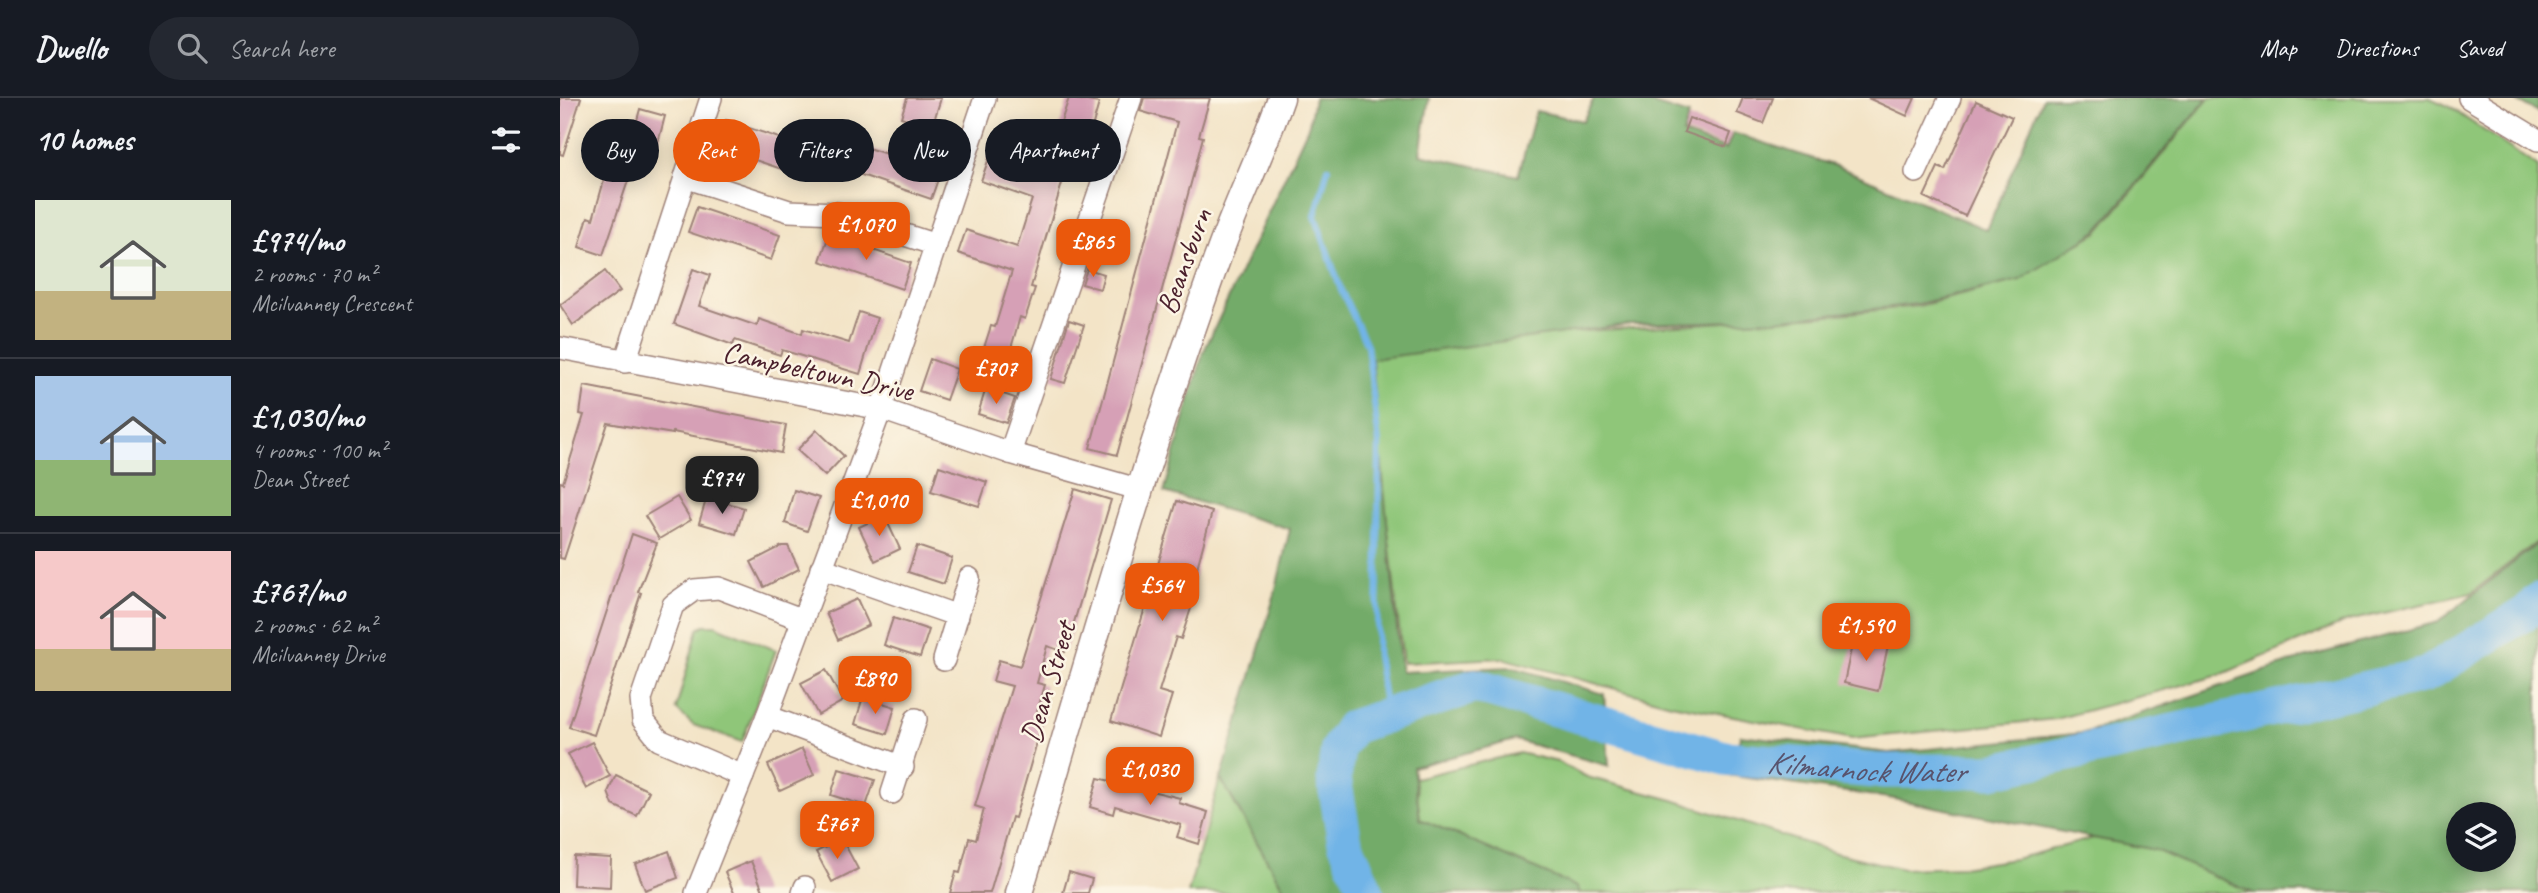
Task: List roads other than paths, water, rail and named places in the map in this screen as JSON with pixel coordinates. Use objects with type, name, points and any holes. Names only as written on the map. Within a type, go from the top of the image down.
[{"type":"main road","name":"Beansburn","points":[[1141,490],[1221,248],[1257,165],[1281,98]]},
{"type":"main road","name":"Dean Street","points":[[1019,893],[1141,490]]},
{"type":"street","points":[[703,119],[710,98]]},
{"type":"street","points":[[695,893],[767,716],[881,410],[985,98]]},
{"type":"street","points":[[1010,453],[1131,98]]},
{"type":"street","points":[[1916,172],[1950,98]]},
{"type":"street","points":[[2469,98],[2538,140]]},
{"type":"street","points":[[625,362],[683,182]]},
{"type":"street","points":[[700,182],[789,211],[837,213],[936,245]]},
{"type":"street","name":"Campbeltown Drive","points":[[561,352],[881,410],[1010,453],[1141,490]]},
{"type":"street","points":[[821,568],[958,615]]},
{"type":"street","points":[[944,660],[969,578]]},
{"type":"street","points":[[743,776],[659,740],[643,720],[640,699],[673,605],[694,590],[719,588],[801,619]]},
{"type":"street","points":[[767,716],[902,766]]},
{"type":"street","points":[[892,793],[916,719]]},
{"type":"waterway","points":[[1328,168],[1315,216],[1341,290],[1367,345],[1379,443],[1377,655],[1387,717]]},
{"type":"waterway","name":"Kilmarnock Water","points":[[1367,893],[1345,842],[1334,779],[1338,748],[1352,727],[1475,686],[1725,758],[1877,771],[1992,771],[2426,675],[2532,609],[2538,600]]}]
